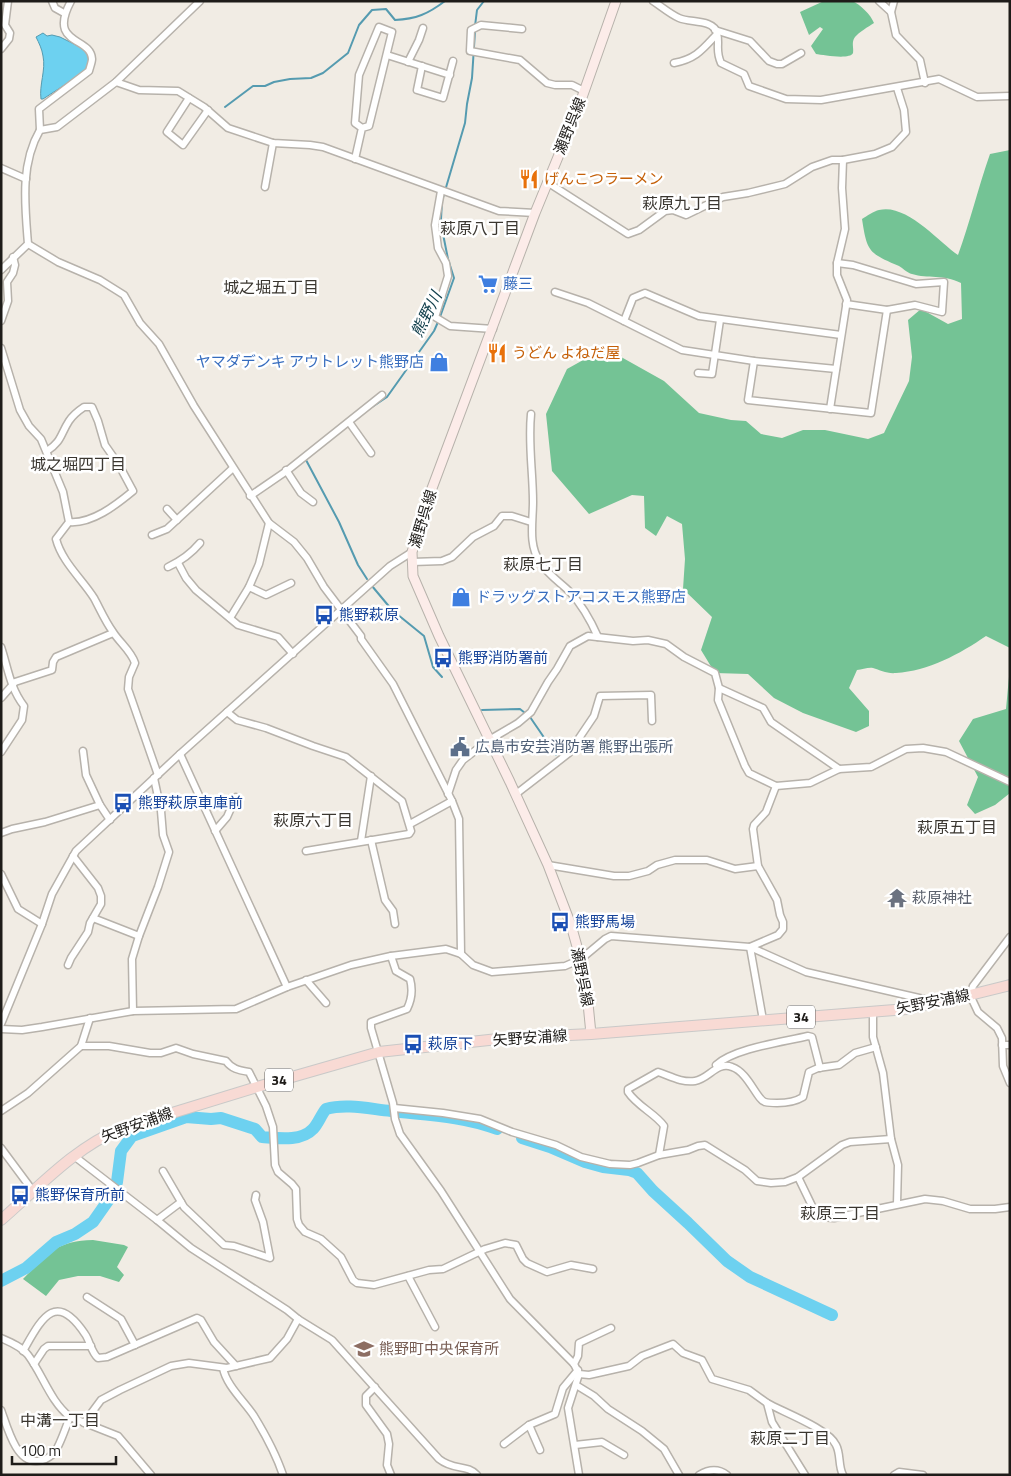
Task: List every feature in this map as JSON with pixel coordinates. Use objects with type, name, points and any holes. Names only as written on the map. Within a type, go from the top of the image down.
[{"type":"main road","name":"瀬野呉線","points":[[591,1034],[587,992],[571,925],[548,865],[516,794],[439,636],[413,576],[412,557],[431,491],[535,213],[584,91],[616,1]]},
{"type":"main road","name":"矢野安浦線","points":[[1,1220],[74,1156],[101,1137],[120,1129],[257,1086],[379,1052],[507,1038],[591,1034],[907,1009],[1010,985]]},
{"type":"street","points":[[1,49],[9,39],[10,34],[5,25],[8,1]]},
{"type":"street","points":[[52,1],[55,8],[64,13]]},
{"type":"street","points":[[28,244],[24,200],[32,142],[40,130],[39,110],[90,71],[92,58],[89,50],[69,38],[64,23],[64,13],[71,1]]},
{"type":"street","points":[[40,130],[57,126],[116,82],[200,1]]},
{"type":"street","points":[[653,1],[678,18],[690,22],[707,23],[716,32],[750,41],[769,61],[777,64],[782,64],[801,53]]},
{"type":"street","points":[[879,1],[891,12]]},
{"type":"street","points":[[894,1],[891,12],[896,35],[920,60],[925,83]]},
{"type":"street","points":[[522,29],[481,25],[471,30],[470,52],[520,60],[547,83],[572,85],[584,91]]},
{"type":"street","points":[[379,27],[392,32],[370,126],[362,128],[355,123],[359,75],[379,27]]},
{"type":"street","points":[[408,62],[423,28]]},
{"type":"street","points":[[674,62],[688,60],[700,52],[716,32]]},
{"type":"street","points":[[716,32],[717,54],[721,63],[744,74],[749,86],[786,99],[821,100],[939,80],[977,97],[1010,96]]},
{"type":"street","points":[[387,54],[450,76]]},
{"type":"street","points":[[422,66],[417,90],[443,98],[453,61]]},
{"type":"street","points":[[116,82],[139,90],[178,91],[208,110],[228,128],[273,143],[310,145],[323,148],[499,211],[535,213]]},
{"type":"street","points":[[547,182],[628,234],[639,230],[665,211],[673,210],[686,215],[723,197],[786,184],[812,167],[832,160],[843,160],[875,154],[892,148],[906,132],[904,110],[897,88]]},
{"type":"street","points":[[189,98],[167,132],[183,145],[208,110]]},
{"type":"street","points":[[355,159],[362,128]]},
{"type":"street","points":[[265,187],[273,143]]},
{"type":"street","points":[[830,409],[846,304],[837,275],[837,263],[845,229],[842,188],[843,160]]},
{"type":"street","points":[[1,168],[26,179]]},
{"type":"street","points":[[441,191],[436,225],[438,248],[446,263],[448,276],[436,317],[450,326],[493,329]]},
{"type":"street","points":[[1,270],[28,244]]},
{"type":"street","points":[[28,244],[58,262],[100,280],[124,295],[140,323],[159,344],[194,406],[269,524],[294,542],[307,558],[324,587],[393,684],[450,797],[458,819],[461,954]]},
{"type":"street","points":[[1,321],[8,302],[7,282],[13,273],[15,265],[13,257]]},
{"type":"street","points":[[837,263],[853,265],[916,284],[944,282],[942,312],[914,305],[886,310],[846,304]]},
{"type":"street","points":[[555,292],[588,303],[682,350],[836,369]]},
{"type":"street","points":[[624,321],[633,298],[645,294],[699,316],[841,335]]},
{"type":"street","points":[[754,360],[748,400],[871,412],[886,310]]},
{"type":"street","points":[[698,373],[712,374],[720,320]]},
{"type":"street","points":[[2,350],[20,410],[29,426],[41,439],[64,492],[70,522]]},
{"type":"street","points":[[250,496],[349,422],[382,394]]},
{"type":"street","points":[[47,451],[61,438],[67,425],[76,414],[84,407],[92,408],[98,421],[104,445],[119,465],[133,491],[113,506],[90,519],[76,523],[70,522]]},
{"type":"street","points":[[531,414],[529,435],[533,503],[531,522],[533,544],[539,561],[576,599],[590,618],[598,637]]},
{"type":"street","points":[[349,422],[372,453]]},
{"type":"street","points":[[152,535],[167,529],[233,468]]},
{"type":"street","points":[[286,470],[301,493],[313,502]]},
{"type":"street","points":[[167,509],[177,520]]},
{"type":"street","points":[[1,1024],[42,924],[52,894],[76,851],[180,754],[390,566],[412,557],[442,561],[452,557],[473,537],[494,526],[502,516],[512,516],[531,522]]},
{"type":"street","points":[[70,522],[58,536],[57,543],[65,560],[93,597],[113,633],[134,658],[135,663],[129,677],[128,689],[156,776],[163,836],[169,852],[132,959],[133,1011]]},
{"type":"street","points":[[230,618],[249,587],[259,564],[269,524]]},
{"type":"street","points":[[168,567],[178,563],[193,552],[200,543]]},
{"type":"street","points":[[178,563],[186,578],[196,590],[230,618],[238,624],[278,637],[293,654]]},
{"type":"street","points":[[249,587],[266,595],[291,583]]},
{"type":"street","points":[[1,698],[15,682],[52,670],[56,656],[113,633]]},
{"type":"street","points":[[410,824],[450,797],[456,770],[463,760],[489,740],[518,723],[530,712],[558,669],[570,646],[588,636],[633,641],[648,640],[666,644],[684,657],[715,672],[719,688],[718,700],[745,766],[749,773],[776,786],[810,783],[839,769],[871,767],[906,749],[923,748],[946,752],[1010,782]]},
{"type":"street","points":[[1,647],[3,663],[11,685],[16,696],[24,706],[22,720],[1,752]]},
{"type":"street","points":[[719,688],[763,708],[771,722],[839,769]]},
{"type":"street","points":[[516,794],[569,753],[594,716],[600,696],[650,694],[652,721]]},
{"type":"street","points":[[227,712],[237,720],[266,728],[346,757],[402,800],[410,824],[411,831],[409,834],[306,851]]},
{"type":"street","points":[[83,751],[86,775],[100,805],[110,820]]},
{"type":"street","points":[[180,754],[287,987]]},
{"type":"street","points":[[362,841],[371,776]]},
{"type":"street","points":[[750,947],[778,935],[783,929],[777,900],[758,866],[753,829],[754,825],[766,812],[776,786]]},
{"type":"street","points":[[215,831],[227,817],[236,797]]},
{"type":"street","points":[[1,833],[100,805]]},
{"type":"street","points":[[372,840],[384,900],[393,911],[394,924]]},
{"type":"street","points":[[68,965],[88,932],[101,904],[102,896],[73,856]]},
{"type":"street","points":[[548,865],[614,876],[629,876],[648,871],[657,865],[675,860],[707,860],[735,870],[758,866]]},
{"type":"street","points":[[1,874],[18,909],[42,924]]},
{"type":"street","points":[[93,918],[139,936]]},
{"type":"street","points":[[1,1029],[22,1030],[133,1011],[236,1009],[287,987],[350,965],[390,956],[446,949],[461,954],[473,965],[492,972],[564,966],[580,959],[611,936],[750,947],[806,972],[938,1003]]},
{"type":"street","points":[[1010,937],[973,986],[970,995],[978,1012],[997,1028],[1002,1038],[1003,1066],[1010,1083]]},
{"type":"street","points":[[750,947],[763,1020]]},
{"type":"street","points":[[390,956],[396,971],[410,979],[412,996],[407,1009],[371,1022],[371,1028],[400,1134],[431,1176],[518,1309],[574,1364],[578,1372],[576,1385],[568,1408],[579,1475]]},
{"type":"street","points":[[306,980],[326,1003]]},
{"type":"street","points":[[873,1011],[873,1037],[883,1073],[891,1139],[898,1165],[897,1204]]},
{"type":"street","points":[[1,1111],[28,1093],[81,1046],[90,1018]]},
{"type":"street","points":[[715,1069],[719,1063],[748,1051],[808,1036],[814,1040],[820,1068]]},
{"type":"street","points":[[1002,1045],[1010,1045]]},
{"type":"street","points":[[81,1046],[109,1046],[150,1053],[176,1048],[193,1054],[226,1061],[230,1067],[248,1072],[257,1086],[273,1127],[275,1165],[278,1172],[296,1189],[297,1219],[302,1229],[321,1240],[341,1257],[357,1283],[374,1285],[429,1270],[443,1270],[496,1245],[511,1243],[516,1245],[527,1263],[547,1272],[571,1266],[593,1269]]},
{"type":"street","points":[[659,1155],[664,1126],[630,1095],[628,1089],[658,1072],[683,1081],[695,1081],[704,1078],[722,1066],[731,1066],[748,1079],[760,1100],[784,1103],[796,1101],[803,1097],[809,1072],[839,1065],[855,1053],[876,1047]]},
{"type":"street","points":[[394,1108],[443,1113],[480,1120],[556,1145],[581,1157],[602,1163],[630,1165],[659,1155],[705,1145],[745,1170],[757,1181],[771,1183],[785,1182],[798,1177],[842,1145],[850,1142],[891,1139]]},
{"type":"street","points":[[1,1148],[34,1192]]},
{"type":"street","points":[[74,1156],[191,1248],[332,1340],[439,1459],[447,1465],[469,1468],[476,1474]]},
{"type":"street","points":[[162,1171],[181,1202],[224,1245],[234,1246],[270,1258],[263,1222],[255,1200],[256,1195]]},
{"type":"street","points":[[798,1177],[813,1208],[821,1217],[834,1218],[925,1199],[970,1209],[1010,1207]]},
{"type":"street","points":[[157,1220],[181,1202]]},
{"type":"street","points":[[408,1276],[435,1327]]},
{"type":"street","points":[[87,1297],[121,1319],[135,1345]]},
{"type":"street","points":[[24,1350],[41,1320],[53,1312],[67,1314],[83,1331],[95,1356],[98,1358],[107,1357],[197,1318],[201,1320],[214,1342],[236,1366]]},
{"type":"street","points":[[84,1422],[101,1400],[171,1366],[189,1363],[223,1368],[270,1358],[288,1339],[298,1319]]},
{"type":"street","points":[[574,1364],[578,1356],[579,1343],[611,1328]]},
{"type":"street","points":[[1,1338],[27,1353],[54,1399],[64,1412],[70,1417],[118,1436],[151,1475]]},
{"type":"street","points":[[578,1372],[590,1375],[629,1366],[642,1356],[673,1344],[683,1353],[702,1360],[712,1379],[749,1390],[767,1403],[826,1432],[836,1444],[843,1475]]},
{"type":"street","points":[[34,1364],[48,1346],[91,1346]]},
{"type":"street","points":[[223,1368],[224,1376],[254,1416],[262,1430],[278,1460],[283,1475]]},
{"type":"street","points":[[504,1444],[529,1425],[555,1414],[564,1388],[578,1372]]},
{"type":"street","points":[[576,1385],[642,1431],[664,1449],[679,1475]]},
{"type":"street","points":[[375,1388],[366,1396],[366,1405],[387,1434],[389,1444],[387,1465],[390,1475]]},
{"type":"street","points":[[767,1403],[772,1422],[805,1475]]},
{"type":"street","points":[[1,1410],[21,1456],[31,1462],[43,1461],[55,1452],[70,1417]]},
{"type":"street","points":[[529,1425],[540,1450]]},
{"type":"street","points":[[575,1445],[602,1442],[624,1455]]},
{"type":"street","points":[[700,1475],[707,1470],[716,1470],[728,1475]]},
{"type":"street","points":[[894,1475],[899,1472],[923,1475]]},
{"type":"green space","points":[[824,1],[855,2],[873,20],[874,23],[855,37],[853,53],[851,55],[816,54],[811,46],[823,29],[820,27],[809,35],[800,12]]},
{"type":"green space","points":[[1010,150],[1010,648],[986,636],[955,655],[920,669],[893,673],[871,668],[857,670],[849,688],[869,711],[869,726],[856,732],[803,713],[774,698],[748,674],[715,673],[701,650],[712,617],[683,589],[685,559],[682,524],[667,516],[656,536],[645,528],[644,496],[632,495],[589,514],[552,471],[546,414],[567,369],[603,349],[614,353],[664,381],[699,413],[731,420],[746,421],[761,434],[782,438],[803,430],[825,430],[868,439],[884,433],[909,381],[912,357],[908,320],[921,309],[948,324],[962,319],[961,283],[948,278],[910,273],[881,258],[868,245],[862,219],[879,210],[889,209],[900,212],[911,217],[958,255],[990,154]]},
{"type":"green space","points":[[1010,666],[1010,793],[995,805],[975,814],[967,805],[978,777],[959,741],[973,719],[1006,709]]},
{"type":"green space","points":[[93,1240],[128,1247],[117,1267],[124,1275],[119,1282],[100,1276],[78,1276],[59,1280],[46,1296],[23,1279],[53,1250],[70,1243]]},
{"type":"water","points":[[43,33],[47,36],[60,37],[82,48],[88,53],[90,61],[86,71],[41,99],[44,61],[36,37]]},
{"type":"waterway","points":[[225,107],[253,86],[265,86],[290,79],[311,78],[323,73],[348,53],[359,25],[372,10],[386,9],[395,20],[422,15],[445,1]]},
{"type":"waterway","name":"熊野川","points":[[475,26],[477,10],[484,1]]},
{"type":"waterway","name":"熊野川","points":[[440,317],[454,278],[442,229],[442,201],[465,123],[472,78],[475,31]]},
{"type":"waterway","name":"熊野川","points":[[369,409],[387,397],[434,331],[438,322]]},
{"type":"waterway","name":"熊野川","points":[[308,457],[306,460],[339,522],[358,565],[367,579]]},
{"type":"waterway","name":"熊野川","points":[[372,586],[392,610],[424,636],[433,667],[442,677]]},
{"type":"waterway","name":"熊野川","points":[[482,710],[520,709],[525,713]]},
{"type":"waterway","name":"熊野川","points":[[530,717],[556,755]]},
{"type":"waterway","points":[[1,1281],[26,1268],[56,1242],[75,1234],[93,1222],[112,1195],[117,1182],[121,1151],[132,1136],[186,1117],[221,1118],[255,1129],[262,1137],[282,1138],[296,1138],[308,1133],[315,1127],[326,1109],[342,1106],[471,1121],[497,1129]]},
{"type":"waterway","points":[[522,1138],[550,1147],[585,1162],[637,1173],[653,1191],[727,1261],[750,1277],[832,1315]]},
{"type":"place","name":"げんこつラーメン","points":[[529,179]]},
{"type":"place","name":"藤三","points":[[488,284]]},
{"type":"place","name":"うどん よねだ屋","points":[[497,353]]},
{"type":"place","name":"ヤマダデンキ アウトレット熊野店","points":[[439,362]]},
{"type":"place","name":"ドラッグストアコスモス熊野店","points":[[461,597]]},
{"type":"place","name":"熊野萩原","points":[[324,615]]},
{"type":"place","name":"熊野消防署前","points":[[443,658]]},
{"type":"place","name":"広島市安芸消防署 熊野出張所","points":[[460,747]]},
{"type":"place","name":"熊野萩原車庫前","points":[[123,803]]},
{"type":"place","name":"萩原神社","points":[[897,898]]},
{"type":"place","name":"熊野馬場","points":[[560,922]]},
{"type":"place","name":"萩原下","points":[[413,1044]]},
{"type":"place","name":"熊野保育所前","points":[[20,1195]]},
{"type":"place","name":"熊野町中央保育所","points":[[364,1349]]},
{"type":"district","name":"萩原九丁目","points":[[682,203]]},
{"type":"district","name":"萩原八丁目","points":[[480,228]]},
{"type":"district","name":"城之堀五丁目","points":[[271,287]]},
{"type":"district","name":"城之堀四丁目","points":[[78,464]]},
{"type":"district","name":"萩原七丁目","points":[[543,564]]},
{"type":"district","name":"萩原六丁目","points":[[313,820]]},
{"type":"district","name":"萩原五丁目","points":[[957,827]]},
{"type":"district","name":"萩原三丁目","points":[[840,1213]]},
{"type":"district","name":"中溝一丁目","points":[[60,1420]]},
{"type":"district","name":"萩原二丁目","points":[[790,1438]]}]
